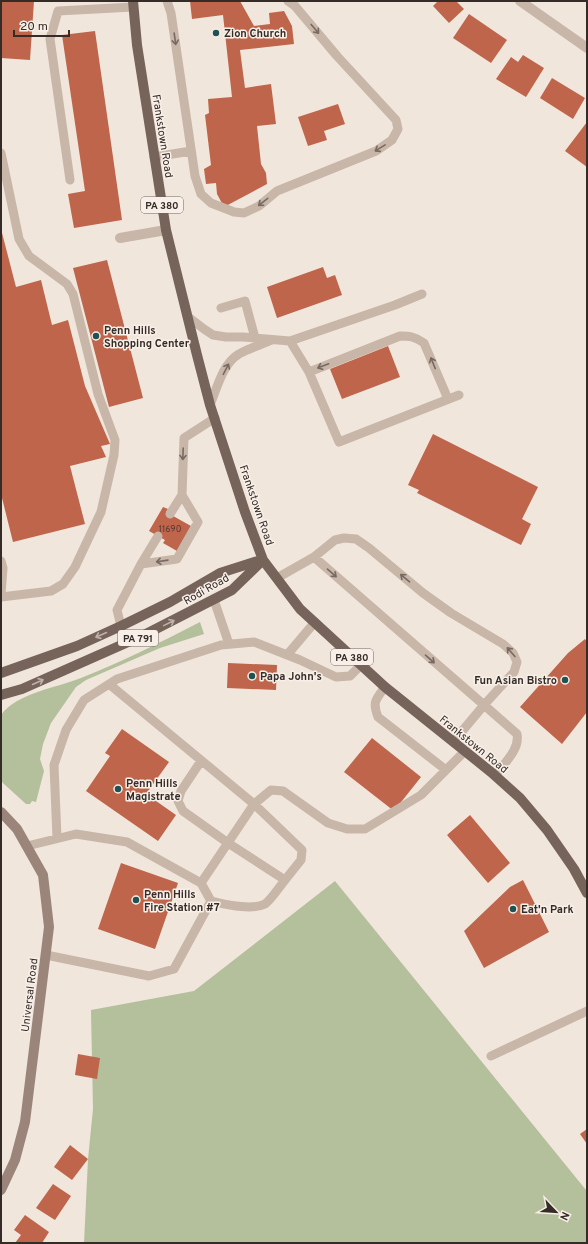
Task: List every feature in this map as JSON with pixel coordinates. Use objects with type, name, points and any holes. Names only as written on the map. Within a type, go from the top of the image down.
[{"type":"main road","name":"Frankstown Road","points":[[133,4],[137,45],[166,230],[210,405],[245,512],[263,560],[300,609],[385,687],[465,751],[520,798],[547,830],[574,869],[587,893]]},
{"type":"main road","name":"Rodi Road","points":[[1,695],[22,689],[137,638],[214,600],[232,590],[263,560]]},
{"type":"main road","name":"Rodi Road","points":[[1,673],[77,646],[170,602],[220,573],[263,560]]},
{"type":"street","points":[[520,1],[587,48]]},
{"type":"street","points":[[120,238],[166,230]]},
{"type":"street","name":"Universal Road","points":[[1,812],[17,828],[43,875],[49,926],[25,1122],[14,1160],[1,1190]]},
{"type":"lane","points":[[167,1],[171,13],[195,176],[201,194],[211,203],[225,210],[244,213],[259,206],[277,191],[376,151],[392,140],[398,129],[396,120],[337,56],[296,6],[288,1]]},
{"type":"lane","points":[[70,180],[50,39],[58,11],[133,4]]},
{"type":"lane","points":[[154,157],[192,151]]},
{"type":"lane","points":[[1,153],[19,239],[29,256],[67,284],[73,294],[98,394],[115,440],[114,454],[101,512],[75,568],[63,584],[51,591],[1,597]]},
{"type":"lane","points":[[187,316],[204,330],[213,335],[290,340],[396,305],[422,294]]},
{"type":"lane","points":[[221,308],[245,301],[255,338]]},
{"type":"lane","points":[[309,372],[400,336],[409,336],[417,338],[424,343],[448,399]]},
{"type":"lane","points":[[210,405],[227,366],[234,358],[240,353],[273,340]]},
{"type":"lane","points":[[290,340],[309,372],[339,442],[459,394]]},
{"type":"lane","points":[[170,514],[182,495],[184,438],[215,418]]},
{"type":"lane","points":[[141,564],[177,559],[198,522],[182,495]]},
{"type":"lane","points":[[121,626],[117,610],[141,564],[158,536]]},
{"type":"lane","points":[[277,578],[314,557],[335,540],[344,538],[356,540],[369,548],[451,613],[503,644],[513,653],[517,662],[514,672],[453,742]]},
{"type":"lane","points":[[314,557],[517,734],[518,740],[516,747],[495,776]]},
{"type":"lane","points":[[1,594],[2,567]]},
{"type":"lane","points":[[214,600],[229,644]]},
{"type":"lane","points":[[288,655],[315,622]]},
{"type":"lane","points":[[57,838],[54,765],[66,730],[84,700],[117,679],[221,644],[254,642],[288,655],[336,677],[350,676],[361,665]]},
{"type":"lane","points":[[109,684],[254,804],[302,850],[301,860],[265,904],[240,906],[211,901]]},
{"type":"lane","points":[[385,687],[377,698],[374,707],[378,717],[446,770]]},
{"type":"lane","points":[[202,883],[254,804],[271,790],[284,791],[328,823],[347,829],[365,829],[421,795],[465,751]]},
{"type":"lane","points":[[201,761],[181,791],[178,801],[183,811],[228,843],[286,880]]},
{"type":"lane","points":[[27,846],[76,834],[127,842],[202,883],[211,901]]},
{"type":"lane","points":[[46,955],[149,976],[174,969],[211,901]]},
{"type":"lane","points":[[490,1056],[587,1011]]},
{"type":"green space","points":[[200,622],[204,634],[160,648],[86,680],[76,687],[51,723],[43,744],[40,759],[44,771],[36,802],[32,801],[30,804],[26,804],[1,781],[1,715],[8,708],[27,696],[81,678]]},
{"type":"green space","points":[[335,881],[586,1190],[587,1243],[84,1243],[88,1159],[93,1109],[91,1010],[194,991]]},
{"type":"building","points":[[1,1],[34,1],[30,60],[1,58]]},
{"type":"building","points":[[190,1],[240,1],[254,26],[270,24],[269,13],[284,11],[292,26],[294,44],[240,50],[245,88],[271,84],[276,124],[257,126],[261,164],[266,173],[267,184],[224,207],[217,194],[216,183],[206,184],[204,169],[211,165],[205,115],[209,113],[208,99],[232,97],[223,15],[192,19]]},
{"type":"building","points":[[438,1],[456,1],[464,9],[449,23],[433,6]]},
{"type":"building","points":[[469,14],[507,40],[491,63],[453,38]]},
{"type":"building","points":[[95,31],[122,220],[74,228],[68,194],[85,191],[62,35]]},
{"type":"building","points":[[523,55],[544,68],[526,97],[496,79],[511,57],[518,62]]},
{"type":"building","points":[[552,78],[585,98],[573,119],[540,98]]},
{"type":"building","points":[[338,104],[345,124],[324,131],[327,140],[308,146],[298,117]]},
{"type":"building","points":[[587,122],[587,167],[565,151]]},
{"type":"building","points":[[1,229],[16,287],[41,280],[52,325],[68,320],[85,386],[110,444],[101,446],[106,457],[70,466],[85,524],[13,542],[1,494]]},
{"type":"building","points":[[107,260],[143,398],[109,407],[73,268]]},
{"type":"building","points":[[323,267],[327,278],[335,275],[342,295],[277,318],[267,287]]},
{"type":"building","points":[[388,346],[400,377],[342,399],[330,369]]},
{"type":"building","points":[[433,434],[538,487],[522,519],[531,524],[521,545],[417,493],[419,490],[408,485]]},
{"type":"building","points":[[163,507],[168,509],[166,512],[191,526],[177,551],[163,543],[165,540],[149,531]]},
{"type":"building","name":"Fun Asian Bistro","points":[[585,639],[587,642],[587,712],[562,744],[520,707],[568,653]]},
{"type":"building","name":"Papa John's","points":[[228,663],[277,665],[276,690],[227,688]]},
{"type":"building","points":[[122,729],[169,762],[146,794],[176,815],[158,841],[86,791],[110,756],[105,753]]},
{"type":"building","points":[[372,738],[421,777],[394,811],[344,772]]},
{"type":"building","points":[[470,815],[510,863],[488,883],[447,835]]},
{"type":"building","points":[[121,863],[178,883],[155,949],[98,929]]},
{"type":"building","name":"Eat'n Park","points":[[523,880],[549,932],[484,968],[464,931],[510,887]]},
{"type":"building","points":[[78,1054],[100,1058],[97,1079],[75,1075]]},
{"type":"building","points":[[587,1129],[587,1144],[580,1134]]},
{"type":"building","points":[[70,1145],[88,1159],[72,1180],[54,1167]]},
{"type":"building","points":[[53,1184],[71,1196],[55,1220],[36,1208]]},
{"type":"building","points":[[25,1215],[49,1232],[42,1243],[15,1243],[21,1235],[14,1230]]},
{"type":"place","name":"Zion Church","points":[[216,33]]},
{"type":"place","name":"Penn Hills Shopping Center","points":[[96,336]]},
{"type":"place","name":"Papa John's","points":[[252,676]]},
{"type":"place","name":"Fun Asian Bistro","points":[[565,680]]},
{"type":"place","name":"Penn Hills Magistrate","points":[[118,789]]},
{"type":"place","name":"Penn Hills Fire Station #7","points":[[136,900]]},
{"type":"place","name":"Eat'n Park","points":[[513,909]]}]
